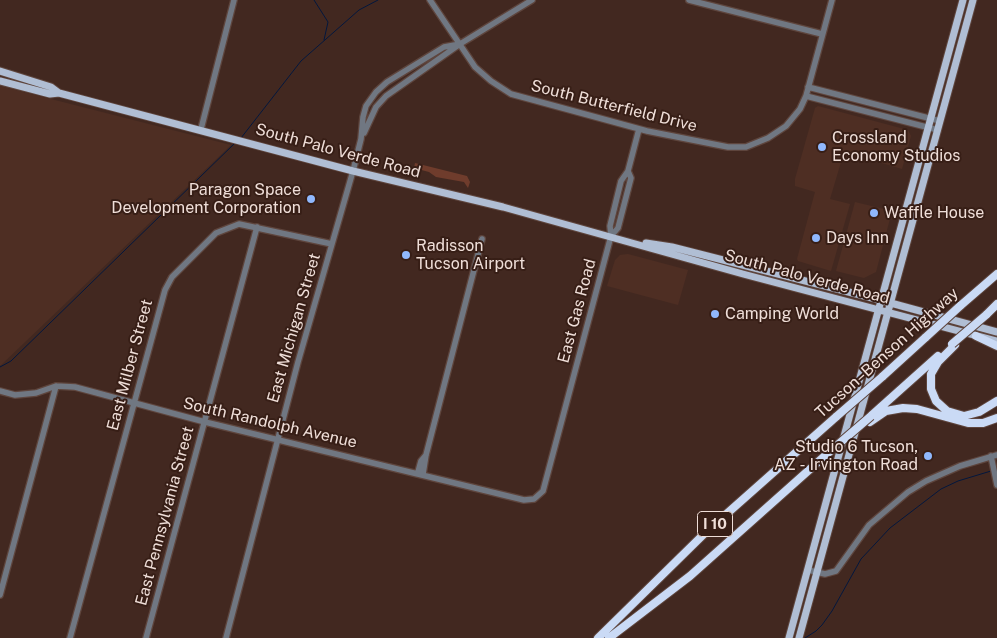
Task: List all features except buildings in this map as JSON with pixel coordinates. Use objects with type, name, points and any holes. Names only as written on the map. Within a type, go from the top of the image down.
[{"type":"highway","name":"Tucson–Benson Highway","points":[[598,638],[705,534],[997,274]]},
{"type":"highway","name":"I 10","points":[[609,638],[690,576],[810,469],[870,419],[997,304]]},
{"type":"highway","points":[[976,336],[997,346]]},
{"type":"highway","points":[[953,345],[938,362],[932,374],[930,386],[936,401],[947,411],[964,416],[979,412],[997,401]]},
{"type":"highway","points":[[870,419],[884,412],[903,408],[917,409],[968,423],[983,423],[997,418]]},
{"type":"main road","points":[[789,638],[963,0]]},
{"type":"main road","points":[[799,638],[973,0]]},
{"type":"main road","name":"South Palo Verde Road","points":[[0,71],[51,87],[59,93]]},
{"type":"main road","name":"South Palo Verde Road","points":[[0,81],[50,94],[59,93],[201,129],[353,171],[503,207],[997,342]]},
{"type":"main road","name":"South Palo Verde Road","points":[[611,236],[672,247],[881,300],[997,332]]},
{"type":"main road","points":[[694,260],[699,258],[724,264],[740,264]]},
{"type":"street","points":[[201,129],[234,0]]},
{"type":"street","name":"South Butterfield Drive","points":[[430,0],[475,66],[491,81],[511,94],[639,128],[728,147],[746,147],[768,138],[786,126],[800,109],[806,96],[832,0]]},
{"type":"street","points":[[361,139],[376,107],[382,99],[403,82],[460,44],[532,0]]},
{"type":"street","points":[[689,0],[822,34]]},
{"type":"street","points":[[361,139],[362,117],[366,106],[376,92],[387,82],[444,48],[460,44]]},
{"type":"street","points":[[808,87],[940,121]]},
{"type":"street","points":[[806,96],[813,91],[835,97],[847,97]]},
{"type":"street","points":[[376,92],[382,99]]},
{"type":"street","points":[[806,96],[938,130]]},
{"type":"street","name":"East Gas Road","points":[[534,499],[542,491],[611,236],[610,226],[621,181],[628,171],[639,128]]},
{"type":"street","name":"East Michigan Street","points":[[226,638],[278,439],[361,139]]},
{"type":"street","name":"East Milber Street","points":[[70,638],[165,290],[172,277],[216,233],[239,224],[332,244]]},
{"type":"street","name":"East Pennsylvania Street","points":[[146,638],[257,227]]},
{"type":"street","points":[[420,473],[482,239]]},
{"type":"street","points":[[0,596],[56,386]]},
{"type":"street","name":"South Randolph Avenue","points":[[0,391],[15,395],[36,393],[56,386],[75,387],[133,404],[524,500],[534,499]]},
{"type":"street","points":[[808,570],[824,574],[836,571],[869,525],[908,492],[926,481],[960,466],[994,458],[997,486]]},
{"type":"shaded area","points":[[0,86],[231,145],[1,365],[0,365]]},
{"type":"shaded area","points":[[818,106],[908,130],[911,136],[902,169],[844,152],[830,199],[850,204],[831,271],[798,261],[797,259],[815,192],[795,186],[795,179],[815,108]]},
{"type":"shaded area","points":[[415,163],[467,176],[470,182],[468,188],[464,182],[436,177],[429,172],[414,168]]},
{"type":"shaded area","points":[[855,202],[892,211],[876,272],[864,278],[836,271]]},
{"type":"shaded area","points":[[628,254],[688,270],[678,305],[607,286],[615,260],[620,255]]},
{"type":"waterway","points":[[314,0],[328,22],[324,40]]},
{"type":"waterway","points":[[241,138],[301,61],[359,10],[378,0]]},
{"type":"waterway","points":[[0,367],[11,361],[236,142]]},
{"type":"waterway","points":[[805,638],[822,625],[861,559],[890,528],[941,489],[958,481],[991,471]]},
{"type":"place","name":"Crossland Economy Studios","points":[[822,147]]},
{"type":"place","name":"Paragon Space Development Corporation","points":[[311,199]]},
{"type":"place","name":"Waffle House","points":[[874,213]]},
{"type":"place","name":"Days Inn","points":[[816,238]]},
{"type":"place","name":"Radisson Tucson Airport","points":[[406,255]]},
{"type":"place","name":"Camping World","points":[[715,314]]},
{"type":"place","name":"Studio 6 Tucson, AZ - Irvington Road","points":[[928,456]]}]
